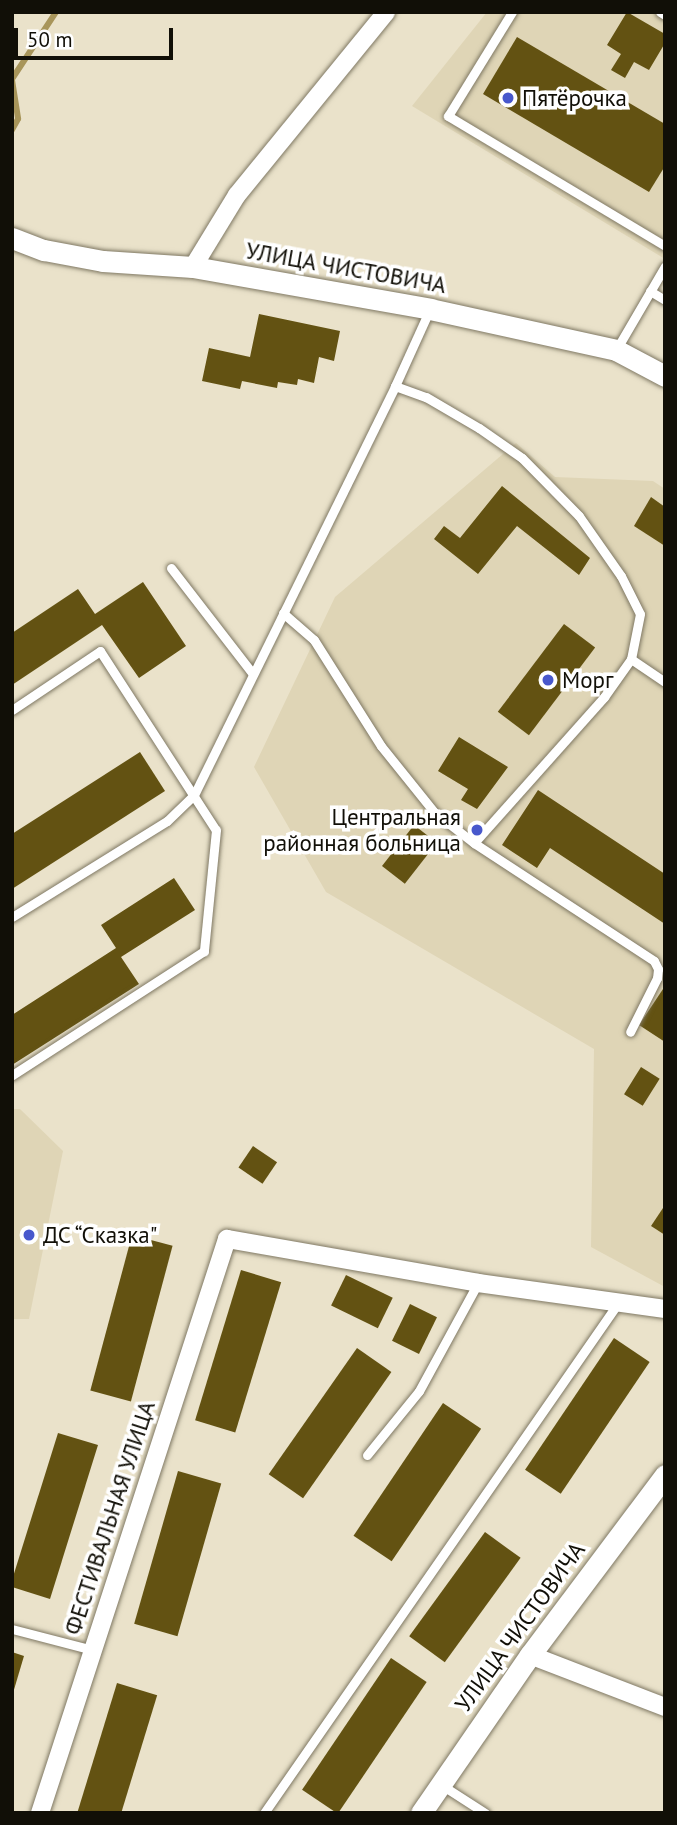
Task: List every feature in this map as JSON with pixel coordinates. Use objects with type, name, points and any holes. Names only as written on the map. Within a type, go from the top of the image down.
[{"type":"street","points":[[193,267],[237,195],[386,12]]},
{"type":"street","name":"УЛИЦА ЧИСТОВИЧА","points":[[12,238],[44,250],[103,261],[193,267],[430,309],[616,350],[665,376]]},
{"type":"street","name":"ФЕСТИВАЛЬНАЯ УЛИЦА","points":[[40,1813],[227,1239],[478,1283]]},
{"type":"street","points":[[478,1283],[665,1309]]},
{"type":"street","name":"УЛИЦА ЧИСТОВИЧА","points":[[421,1813],[530,1655],[665,1475]]},
{"type":"street","points":[[530,1655],[665,1707]]},
{"type":"lane","points":[[512,12],[448,116],[665,246]]},
{"type":"lane","points":[[660,12],[665,15]]},
{"type":"lane","points":[[616,350],[665,266]]},
{"type":"lane","points":[[650,291],[665,300]]},
{"type":"lane","points":[[12,917],[167,821],[194,795],[395,386],[430,309]]},
{"type":"lane","points":[[395,386],[426,397],[479,428],[522,458],[579,516],[621,576],[640,614],[631,659],[604,697],[474,843]]},
{"type":"lane","points":[[171,568],[253,674]]},
{"type":"lane","points":[[283,613],[314,640],[381,746],[434,812],[474,843],[654,961],[658,969],[657,978],[630,1032]]},
{"type":"lane","points":[[12,710],[100,651],[216,830],[204,951],[12,1075]]},
{"type":"lane","points":[[631,659],[665,682]]},
{"type":"lane","points":[[367,1455],[419,1391],[478,1283]]},
{"type":"lane","points":[[264,1813],[618,1303]]},
{"type":"lane","points":[[12,1629],[93,1650]]},
{"type":"lane","points":[[440,1784],[485,1813]]},
{"type":"shaded area","points":[[487,12],[665,12],[665,259],[412,106]]},
{"type":"shaded area","name":"Центральная районная больница","points":[[516,443],[555,477],[653,481],[665,489],[665,1287],[591,1247],[594,1049],[326,892],[254,767],[335,597]]},
{"type":"shaded area","name":"ДС “Сказка\"","points":[[12,1109],[20,1109],[63,1151],[29,1319],[12,1319]]},
{"type":"building","points":[[627,12],[665,34],[665,43],[649,70],[634,62],[625,78],[611,70],[621,54],[607,45]]},
{"type":"building","points":[[517,37],[665,124],[665,166],[649,192],[483,94]]},
{"type":"building","points":[[259,314],[340,331],[334,361],[319,357],[314,383],[298,379],[297,385],[278,382],[277,388],[242,381],[240,389],[202,381],[209,348],[250,357]]},
{"type":"building","points":[[502,486],[590,558],[579,575],[517,526],[478,574],[434,539],[444,526],[460,538]]},
{"type":"building","points":[[651,497],[665,507],[665,546],[634,526]]},
{"type":"building","points":[[143,582],[186,646],[139,678],[102,625],[12,685],[12,633],[78,589],[95,614]]},
{"type":"building","name":"Морг","points":[[564,624],[595,647],[529,735],[498,712]]},
{"type":"building","points":[[459,737],[508,767],[477,809],[461,800],[468,789],[438,771]]},
{"type":"building","points":[[140,752],[165,791],[12,889],[12,834]]},
{"type":"building","points":[[538,790],[665,874],[665,924],[550,848],[537,868],[502,845]]},
{"type":"building","points":[[414,825],[437,843],[405,884],[382,866]]},
{"type":"building","points":[[174,878],[195,910],[121,957],[139,984],[12,1065],[12,1015],[116,948],[101,925]]},
{"type":"building","points":[[665,986],[665,1042],[639,1025]]},
{"type":"building","points":[[641,1067],[660,1079],[643,1106],[624,1094]]},
{"type":"building","points":[[253,1146],[277,1162],[263,1184],[238,1168]]},
{"type":"building","points":[[665,1205],[665,1235],[651,1226]]},
{"type":"building","points":[[132,1235],[173,1246],[131,1401],[90,1391]]},
{"type":"building","points":[[241,1270],[281,1282],[235,1432],[195,1420]]},
{"type":"building","points":[[346,1275],[393,1298],[378,1328],[331,1306]]},
{"type":"building","points":[[410,1304],[437,1317],[419,1354],[392,1341]]},
{"type":"building","points":[[614,1338],[650,1362],[561,1494],[525,1470]]},
{"type":"building","points":[[357,1348],[391,1372],[303,1498],[269,1474]]},
{"type":"building","points":[[443,1403],[481,1429],[392,1561],[354,1536]]},
{"type":"building","points":[[58,1433],[98,1445],[50,1599],[12,1587],[12,1580]]},
{"type":"building","points":[[178,1471],[221,1483],[177,1636],[134,1624]]},
{"type":"building","points":[[485,1532],[521,1558],[445,1662],[409,1636]]},
{"type":"building","points":[[12,1652],[24,1656],[13,1693],[12,1692]]},
{"type":"building","points":[[391,1658],[427,1682],[338,1813],[302,1790]]},
{"type":"building","points":[[117,1683],[157,1695],[121,1813],[78,1812]]},
{"type":"waterway","points":[[12,79],[56,12]]},
{"type":"waterway","points":[[12,80],[18,119],[12,130]]},
{"type":"place","name":"Пятёрочка","points":[[508,98]]},
{"type":"place","name":"Морг","points":[[548,680]]},
{"type":"place","name":"Центральная районная больница","points":[[477,830]]},
{"type":"place","name":"ДС “Сказка\"","points":[[29,1235]]}]
